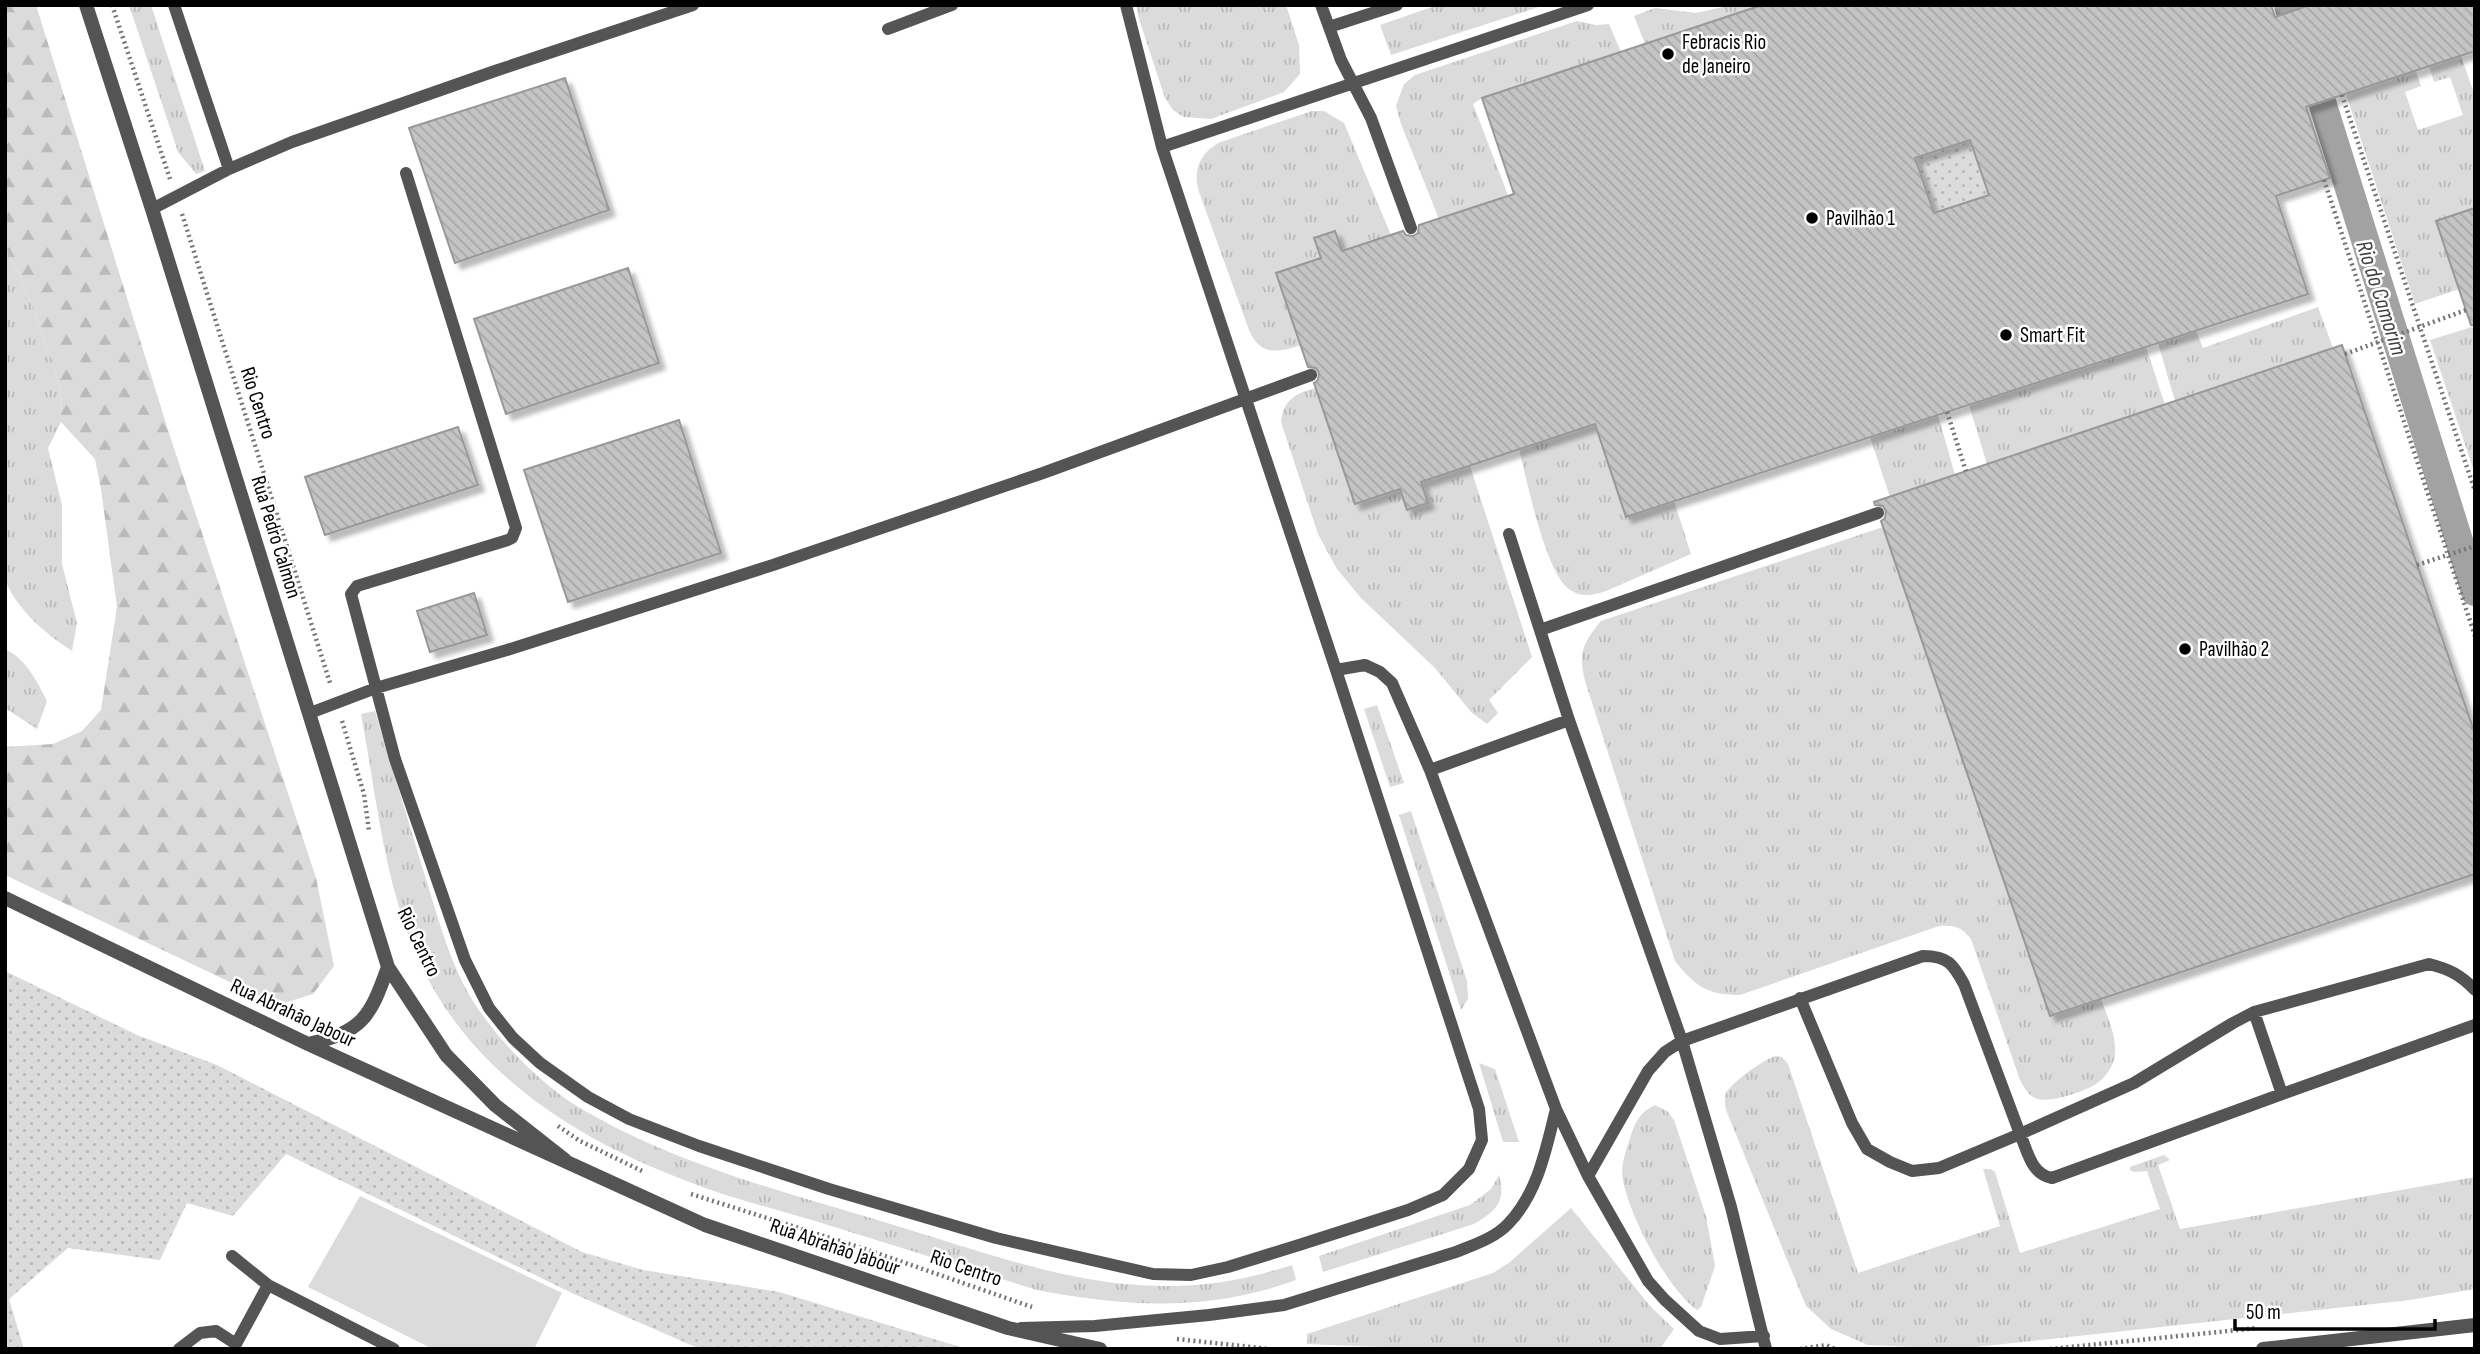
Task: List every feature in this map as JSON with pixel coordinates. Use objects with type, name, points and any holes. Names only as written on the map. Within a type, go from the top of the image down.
[{"type":"street","name":"Rua Pedro Calmon","points":[[86,5],[388,967]]},
{"type":"street","name":"Rua Abrahão Jabour","points":[[5,898],[309,1044],[705,1225],[1008,1328],[1100,1349]]},
{"type":"street","points":[[309,1044],[333,1038],[355,1028],[374,1005],[388,967]]},
{"type":"street","name":"Rua Abrahão Jabour","points":[[388,967],[446,1055],[495,1105],[565,1160]]},
{"type":"street","points":[[2263,1349],[2475,1325]]},
{"type":"lane","points":[[174,5],[229,169]]},
{"type":"lane","points":[[152,209],[229,169],[303,138],[693,5]]},
{"type":"lane","points":[[888,29],[953,5]]},
{"type":"lane","points":[[407,173],[516,528],[512,538],[508,540],[357,586],[351,594],[351,600],[395,759],[465,960],[489,1008],[513,1038],[540,1063],[588,1097],[629,1119],[699,1146],[916,1216],[996,1238],[1153,1274],[1191,1275],[1228,1267],[1408,1210],[1443,1195],[1469,1169],[1482,1140],[1479,1109],[1162,147],[1126,5]]},
{"type":"lane","points":[[1321,5],[1352,83],[1371,118],[1411,228]]},
{"type":"lane","points":[[1329,27],[1397,5]]},
{"type":"lane","points":[[1162,147],[1588,5]]},
{"type":"lane","points":[[310,713],[376,688],[507,650],[773,565],[1042,473],[1311,375]]},
{"type":"lane","points":[[1540,630],[1878,513]]},
{"type":"lane","points":[[1336,670],[1365,665],[1392,682],[1430,770],[1556,1109],[1588,1176],[1648,1281],[1699,1331],[1720,1339],[1765,1343],[1731,1207],[1682,1041],[1569,720],[1508,534]]},
{"type":"lane","points":[[1430,770],[1569,720]]},
{"type":"lane","points":[[1588,1176],[1647,1070],[1665,1052],[1682,1041],[1923,956],[1940,956],[1955,968],[1964,984],[2034,1168],[2042,1176],[2052,1178],[2475,1025]]},
{"type":"lane","points":[[1800,998],[1852,1123],[1867,1149],[1890,1163],[1912,1171],[1939,1168],[2134,1083],[2254,1012],[2429,964],[2448,968],[2464,978],[2475,990]]},
{"type":"lane","points":[[2254,1012],[2282,1094]]},
{"type":"lane","points":[[1008,1328],[1095,1326],[1284,1305],[1456,1252],[1480,1242],[1507,1225],[1526,1201],[1542,1165],[1556,1109]]},
{"type":"lane","points":[[232,1256],[268,1285],[394,1349]]},
{"type":"lane","points":[[178,1349],[200,1333],[216,1331],[240,1346],[268,1285]]},
{"type":"path","name":"Rio Centro","points":[[113,5],[336,703],[364,794],[370,835]]},
{"type":"path","points":[[2342,95],[2475,491]]},
{"type":"path","points":[[2325,180],[2475,636]]},
{"type":"path","points":[[2345,354],[2466,310]]},
{"type":"path","points":[[1947,412],[1966,471]]},
{"type":"path","points":[[2417,565],[2475,546]]},
{"type":"path","points":[[550,1120],[580,1141],[649,1175]]},
{"type":"path","name":"Rio Centro","points":[[683,1192],[865,1249],[1039,1309]]},
{"type":"path","points":[[1164,1338],[1270,1349]]},
{"type":"path","points":[[1800,1349],[1826,1345],[1835,1349]]},
{"type":"green space","points":[[5,5],[36,5],[168,430],[316,878],[334,966],[313,994],[278,1005],[5,875],[5,747],[53,744],[82,731],[101,710],[117,607],[95,459],[61,422],[60,391],[53,363],[22,280],[5,246]]},
{"type":"green space","points":[[129,5],[151,5],[205,171],[196,174],[178,152]]},
{"type":"green space","points":[[1137,5],[1286,5],[1299,45],[1300,74],[1284,92],[1211,119],[1184,117],[1173,110],[1165,98],[1138,16]]},
{"type":"green space","points":[[1438,5],[1545,5],[1391,55],[1380,25]]},
{"type":"green space","points":[[1732,5],[1762,5],[1645,44],[1634,16],[1655,8],[1696,13]]},
{"type":"green space","points":[[1577,21],[1596,25],[1609,24],[1621,52],[1482,98],[1473,104],[1508,195],[1439,219],[1396,106],[1404,84],[1415,75]]},
{"type":"green space","points":[[2461,56],[2475,96],[2475,208],[2436,222],[2459,289],[2415,304],[2346,94],[2416,71],[2421,86],[2405,92],[2418,130],[2463,115],[2450,77],[2434,82],[2429,66]]},
{"type":"green space","points":[[1312,111],[1324,111],[1344,123],[1391,235],[1342,251],[1335,231],[1314,238],[1321,258],[1301,345],[1284,350],[1270,350],[1258,344],[1249,330],[1199,192],[1197,170],[1202,158],[1218,143]]},
{"type":"green space","points":[[1955,130],[1987,149],[1998,179],[1982,213],[1950,223],[1916,206],[1905,175],[1923,140]]},
{"type":"green space","points":[[5,246],[22,280],[53,363],[60,391],[61,422],[48,448],[62,505],[62,564],[77,623],[72,651],[33,620],[17,602],[5,580]]},
{"type":"green space","points":[[2318,307],[2333,348],[2175,401],[2158,343],[2196,331],[2203,348]]},
{"type":"green space","points":[[2472,327],[2475,336],[2475,474],[2430,340]]},
{"type":"green space","points":[[2146,347],[2165,405],[1987,464],[1969,405]]},
{"type":"green space","points":[[1315,388],[1355,504],[1400,489],[1407,509],[1427,503],[1421,482],[1470,466],[1532,657],[1489,700],[1498,713],[1487,724],[1471,712],[1435,668],[1361,598],[1337,569],[1318,534],[1281,422],[1284,408],[1291,399]]},
{"type":"green space","points":[[1938,415],[1955,475],[1890,497],[1870,437]]},
{"type":"green space","points":[[1595,424],[1626,517],[1674,501],[1691,554],[1606,591],[1584,595],[1570,590],[1553,565],[1538,525],[1519,449]]},
{"type":"green space","points":[[1883,527],[2050,1016],[2101,999],[2110,1023],[2115,1047],[2112,1066],[2099,1082],[2076,1093],[2044,1100],[2035,1098],[2025,1089],[1971,939],[1957,928],[1939,926],[1740,995],[1710,991],[1689,977],[1675,961],[1585,681],[1582,655],[1586,642],[1601,621]]},
{"type":"green space","points":[[5,649],[25,665],[47,701],[37,729],[5,708]]},
{"type":"green space","points":[[1377,705],[1404,783],[1390,787],[1364,709]]},
{"type":"green space","points":[[375,711],[442,929],[463,984],[484,1017],[516,1055],[540,1079],[580,1108],[656,1146],[735,1176],[994,1256],[1060,1273],[1127,1284],[1178,1286],[1227,1281],[1292,1265],[1296,1280],[1264,1290],[1199,1302],[1135,1303],[1037,1290],[700,1186],[646,1164],[572,1126],[505,1076],[476,1047],[450,1015],[413,948],[392,883],[361,714]]},
{"type":"green space","points":[[1411,811],[1467,981],[1468,999],[1461,1010],[1399,815]]},
{"type":"green space","points":[[5,971],[137,1035],[217,1065],[582,1252],[643,1270],[779,1292],[967,1349],[700,1349],[574,1294],[286,1154],[233,1216],[187,1203],[160,1260],[68,1248],[9,1299],[24,1349],[5,1349]]},
{"type":"green space","points":[[1776,1056],[1782,1057],[1788,1064],[1858,1273],[2000,1226],[1983,1169],[1995,1172],[2020,1253],[2160,1209],[2147,1171],[2134,1172],[2130,1167],[2164,1155],[2170,1160],[2158,1165],[2180,1229],[2475,1177],[2475,1289],[2410,1300],[1957,1349],[1868,1345],[1831,1329],[1806,1306],[1726,1110],[1725,1097],[1729,1088],[1756,1066]]},
{"type":"green space","points":[[1479,1063],[1495,1069],[1519,1142],[1503,1142]]},
{"type":"green space","points":[[1655,1105],[1667,1111],[1674,1120],[1706,1216],[1715,1266],[1701,1307],[1697,1310],[1674,1286],[1651,1251],[1633,1212],[1623,1180],[1624,1159],[1634,1127],[1642,1114]]},
{"type":"green space","points":[[1499,1175],[1501,1192],[1498,1204],[1474,1224],[1323,1272],[1319,1256],[1470,1205],[1491,1189]]},
{"type":"green space","points":[[360,1196],[562,1293],[534,1349],[433,1349],[308,1287]]},
{"type":"green space","points":[[1571,1208],[1650,1306],[1674,1329],[1660,1349],[1429,1349],[1307,1344],[1307,1334],[1493,1273],[1510,1262]]},
{"type":"building","points":[[1762,5],[2271,5],[2275,17],[2310,5],[2475,5],[2475,51],[2306,107],[2330,178],[2276,196],[2308,294],[1626,517],[1595,424],[1421,482],[1428,503],[1407,510],[1400,489],[1355,504],[1314,383],[1318,380],[1319,373],[1316,368],[1308,367],[1276,273],[1321,258],[1314,238],[1335,231],[1342,251],[1403,231],[1406,235],[1413,236],[1418,233],[1419,225],[1514,194],[1482,98]],"holes":[[[1970,140],[1989,195],[1934,213],[1915,158]]]},
{"type":"building","points":[[565,78],[609,210],[455,263],[409,128]]},
{"type":"building","points":[[2475,208],[2475,325],[2471,325],[2436,221]]},
{"type":"building","points":[[628,268],[659,363],[506,414],[474,319]]},
{"type":"building","name":"Pavilhão 2","points":[[2342,345],[2475,734],[2475,874],[2050,1016],[1881,521],[1885,518],[1886,511],[1883,506],[1875,505],[1874,502]]},
{"type":"building","points":[[679,420],[721,553],[568,602],[524,470]]},
{"type":"building","points":[[458,427],[478,485],[325,535],[305,477]]},
{"type":"building","points":[[474,593],[487,635],[430,652],[417,611]]},
{"type":"waterway","name":"Rio do Camorim","points":[[2288,5],[2322,102],[2475,592]]},
{"type":"place","name":"Febracis Rio de Janeiro","points":[[1668,54]]},
{"type":"place","name":"Pavilhão 1","points":[[1812,218]]},
{"type":"place","name":"Smart Fit","points":[[2006,335]]},
{"type":"place","name":"Pavilhão 2","points":[[2185,649]]}]
